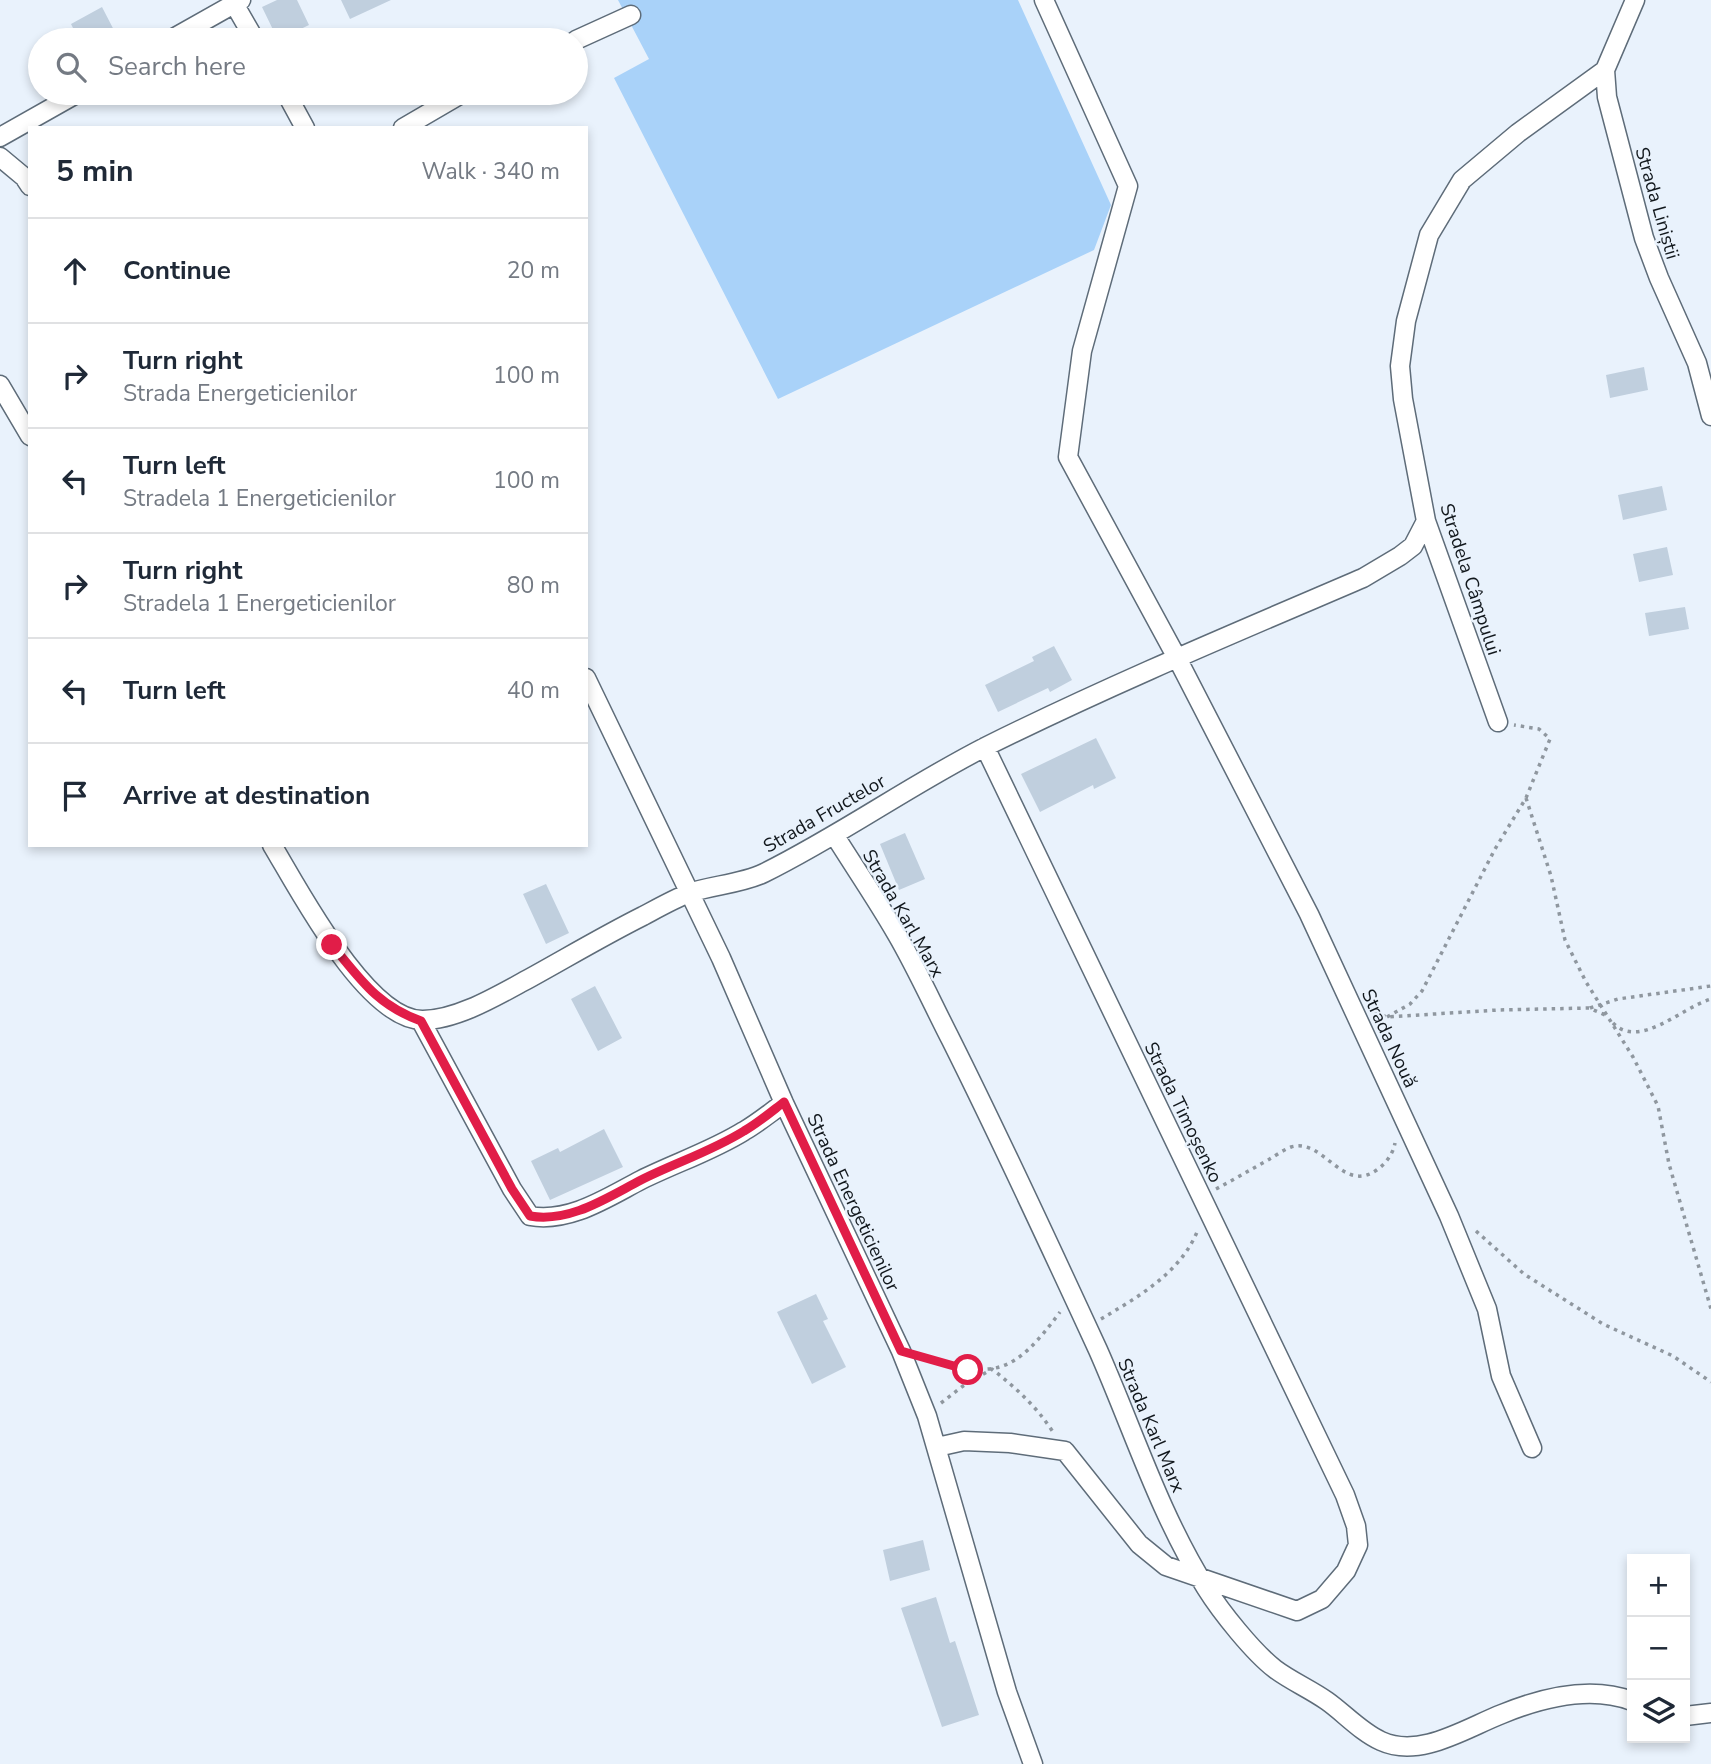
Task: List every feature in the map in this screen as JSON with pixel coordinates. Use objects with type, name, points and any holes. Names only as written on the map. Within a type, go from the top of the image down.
[{"type":"street","points":[[1044,0],[1128,186],[1082,351],[1068,457],[1177,659]]},
{"type":"street","name":"Strada Liniștii","points":[[1635,0],[1605,70],[1607,97],[1644,239],[1697,363],[1711,415]]},
{"type":"street","points":[[190,28],[235,1],[249,28]]},
{"type":"street","points":[[588,35],[631,15]]},
{"type":"street","name":"Stradela Câmpului","points":[[1498,722],[1426,521],[1403,399],[1400,366],[1406,321],[1429,235],[1462,180],[1518,133],[1605,70]]},
{"type":"street","points":[[0,137],[57,105]]},
{"type":"street","points":[[293,105],[304,126]]},
{"type":"street","points":[[405,126],[442,105]]},
{"type":"street","points":[[0,157],[28,183]]},
{"type":"street","points":[[0,385],[28,433]]},
{"type":"street","name":"Strada Fructelor","points":[[421,1021],[452,1014],[492,999],[689,893],[759,875],[835,836],[905,791],[985,747],[1363,578],[1413,546],[1426,521]]},
{"type":"street","name":"Strada Nouă","points":[[1177,659],[1309,914],[1449,1216],[1487,1309],[1501,1376],[1532,1448]]},
{"type":"street","name":"Strada Energeticienilor","points":[[588,682],[721,958],[784,1102],[901,1351],[937,1447],[1007,1692],[1033,1764]]},
{"type":"street","name":"Strada Timoșenko","points":[[985,747],[1345,1495],[1356,1526],[1358,1545],[1346,1571],[1322,1599],[1297,1611],[1166,1566],[1139,1544],[1065,1451]]},
{"type":"street","name":"Strada Karl Marx","points":[[835,836],[897,934],[970,1079],[1087,1327],[1157,1496],[1201,1579],[1241,1634],[1274,1668],[1325,1699],[1380,1740],[1399,1746],[1420,1745],[1445,1738],[1504,1713],[1553,1698],[1595,1695],[1627,1700]]},
{"type":"street","points":[[273,847],[332,945],[373,995],[402,1014],[421,1021],[512,1189],[530,1216],[560,1216],[611,1198],[641,1180],[743,1132],[784,1102]]},
{"type":"street","points":[[937,1447],[964,1441],[1010,1443],[1065,1451]]},
{"type":"street","points":[[1690,1715],[1711,1713]]},
{"type":"path","points":[[1387,1017],[1410,1004],[1422,991],[1495,849],[1526,798],[1550,739],[1539,729],[1498,722]]},
{"type":"path","points":[[1526,798],[1551,876],[1565,940],[1586,982],[1633,1057],[1658,1106],[1670,1164],[1711,1309]]},
{"type":"path","points":[[1352,1006],[1387,1017],[1589,1008],[1656,992],[1711,986]]},
{"type":"path","points":[[1589,1008],[1606,1016],[1620,1030],[1636,1034],[1652,1029],[1697,1003],[1711,999]]},
{"type":"path","points":[[1087,1327],[1145,1293],[1169,1271],[1194,1240],[1216,1190],[1293,1146],[1315,1149],[1331,1163],[1353,1176],[1371,1174],[1385,1164],[1394,1150],[1400,1110]]},
{"type":"path","points":[[1473,1229],[1524,1274],[1603,1324],[1673,1356],[1711,1382]]},
{"type":"path","points":[[927,1416],[948,1396],[992,1369],[1016,1361],[1038,1342],[1062,1310],[1067,1283]]},
{"type":"path","points":[[901,1351],[968,1370],[992,1369],[1020,1391],[1041,1413],[1065,1451]]},
{"type":"shaded area","points":[[618,0],[1018,0],[1111,205],[1094,250],[778,399],[614,78],[649,59]]},
{"type":"building","points":[[277,0],[297,0],[309,25],[303,28],[272,28],[262,7]]},
{"type":"building","points":[[341,0],[391,0],[350,19]]},
{"type":"building","points":[[102,7],[113,28],[73,28],[71,24]]},
{"type":"building","points":[[1644,367],[1648,390],[1610,398],[1606,375]]},
{"type":"building","points":[[1662,486],[1667,510],[1623,520],[1618,495]]},
{"type":"building","points":[[1667,547],[1673,575],[1639,582],[1633,554]]},
{"type":"building","points":[[1685,607],[1689,629],[1649,636],[1645,613]]},
{"type":"building","points":[[1054,646],[1072,680],[1050,692],[1048,688],[998,712],[985,685],[1034,661],[1032,657]]},
{"type":"building","points":[[1096,738],[1116,778],[1094,789],[1093,785],[1040,812],[1021,774]]},
{"type":"building","points":[[905,833],[925,879],[899,890],[880,844]]},
{"type":"building","points":[[546,884],[569,933],[546,944],[523,894]]},
{"type":"building","points":[[595,986],[622,1038],[598,1051],[571,999]]},
{"type":"building","points":[[604,1129],[623,1167],[550,1200],[531,1161],[558,1148],[560,1152]]},
{"type":"building","points":[[816,1294],[828,1319],[823,1321],[846,1367],[812,1384],[777,1312]]},
{"type":"building","points":[[923,1540],[930,1570],[890,1581],[883,1550]]},
{"type":"building","points":[[936,1597],[950,1643],[955,1641],[979,1715],[942,1727],[901,1608]]},
{"type":"route","points":[[332,945],[373,995],[402,1014],[421,1021],[512,1189],[530,1216],[560,1216],[611,1198],[641,1180],[743,1132],[784,1102],[901,1351],[968,1370]]}]
